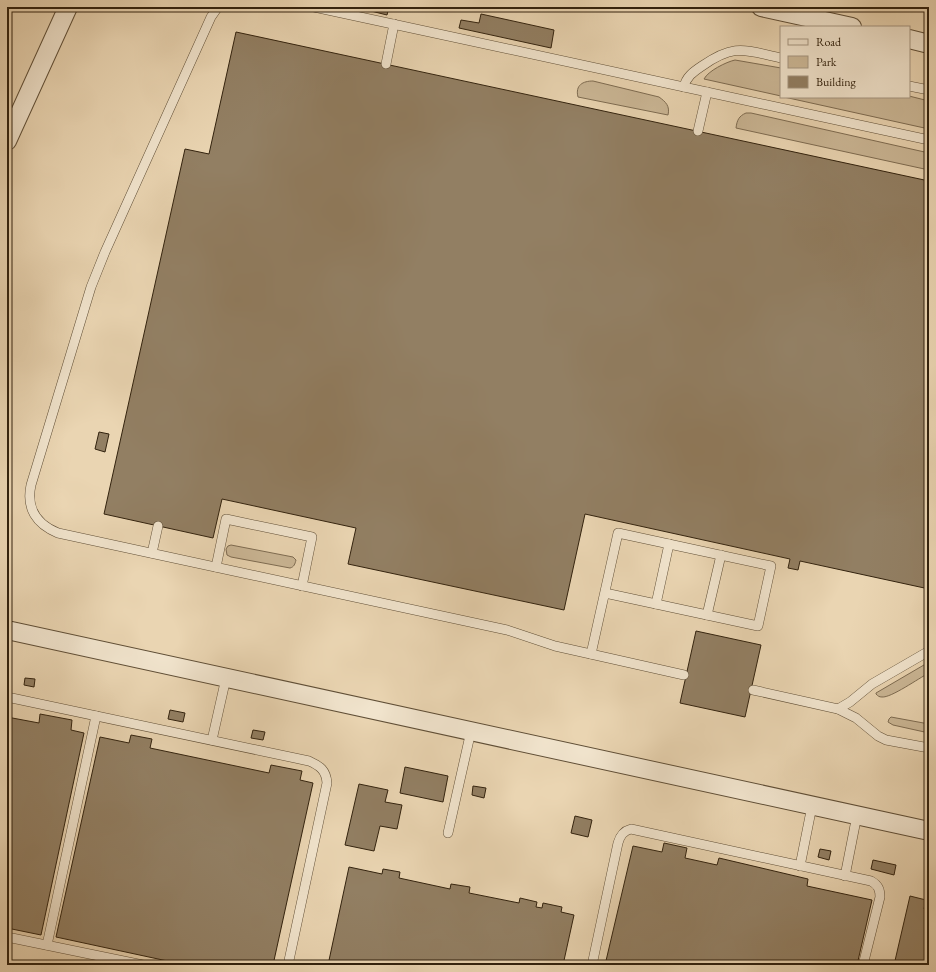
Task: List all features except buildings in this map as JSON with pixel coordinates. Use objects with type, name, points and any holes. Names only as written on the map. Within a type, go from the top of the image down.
[{"type":"street","points":[[7,141],[68,7]]},
{"type":"street","points":[[761,7],[847,26]]},
{"type":"street","points":[[910,39],[929,44]]},
{"type":"street","points":[[7,630],[929,831]]},
{"type":"lane","points":[[218,7],[211,17],[98,269],[30,491],[30,504],[34,514],[43,525],[58,533],[507,630],[555,646],[684,675]]},
{"type":"lane","points":[[314,7],[929,140]]},
{"type":"lane","points":[[386,64],[394,24]]},
{"type":"lane","points":[[684,87],[686,80],[693,72],[726,52],[744,50],[780,58]]},
{"type":"lane","points":[[910,86],[929,90]]},
{"type":"lane","points":[[698,131],[707,92]]},
{"type":"lane","points":[[216,567],[226,519],[312,537],[302,586]]},
{"type":"lane","points":[[152,553],[158,526]]},
{"type":"lane","points":[[591,654],[618,533],[771,566],[758,626],[605,593]]},
{"type":"lane","points":[[656,604],[669,544]]},
{"type":"lane","points":[[707,615],[721,555]]},
{"type":"lane","points":[[838,709],[850,702],[872,684],[929,651]]},
{"type":"lane","points":[[212,740],[226,678]]},
{"type":"lane","points":[[753,690],[838,709],[856,718],[882,738],[890,741],[929,748]]},
{"type":"lane","points":[[7,697],[309,761],[323,769],[327,775],[327,783],[288,965]]},
{"type":"lane","points":[[47,945],[96,716]]},
{"type":"lane","points":[[448,833],[472,731]]},
{"type":"lane","points":[[800,866],[812,806]]},
{"type":"lane","points":[[845,876],[857,815]]},
{"type":"lane","points":[[592,965],[618,843],[620,836],[625,830],[638,830],[871,881],[878,888],[880,897],[863,965]]},
{"type":"lane","points":[[7,937],[143,965]]},
{"type":"green space","points":[[735,60],[780,68],[780,96],[704,79],[709,73]]},
{"type":"green space","points":[[593,81],[659,97],[667,104],[668,115],[578,97],[577,93],[581,84]]},
{"type":"green space","points":[[910,96],[929,101],[929,129],[789,98],[910,98]]},
{"type":"green space","points":[[746,113],[929,153],[929,170],[736,128],[739,119]]},
{"type":"green space","points":[[231,545],[293,557],[296,560],[294,565],[290,568],[231,557],[227,555],[226,549]]},
{"type":"green space","points":[[929,662],[929,673],[892,694],[882,697],[876,694],[876,693]]},
{"type":"green space","points":[[891,717],[929,724],[929,733],[893,725],[888,722]]}]
